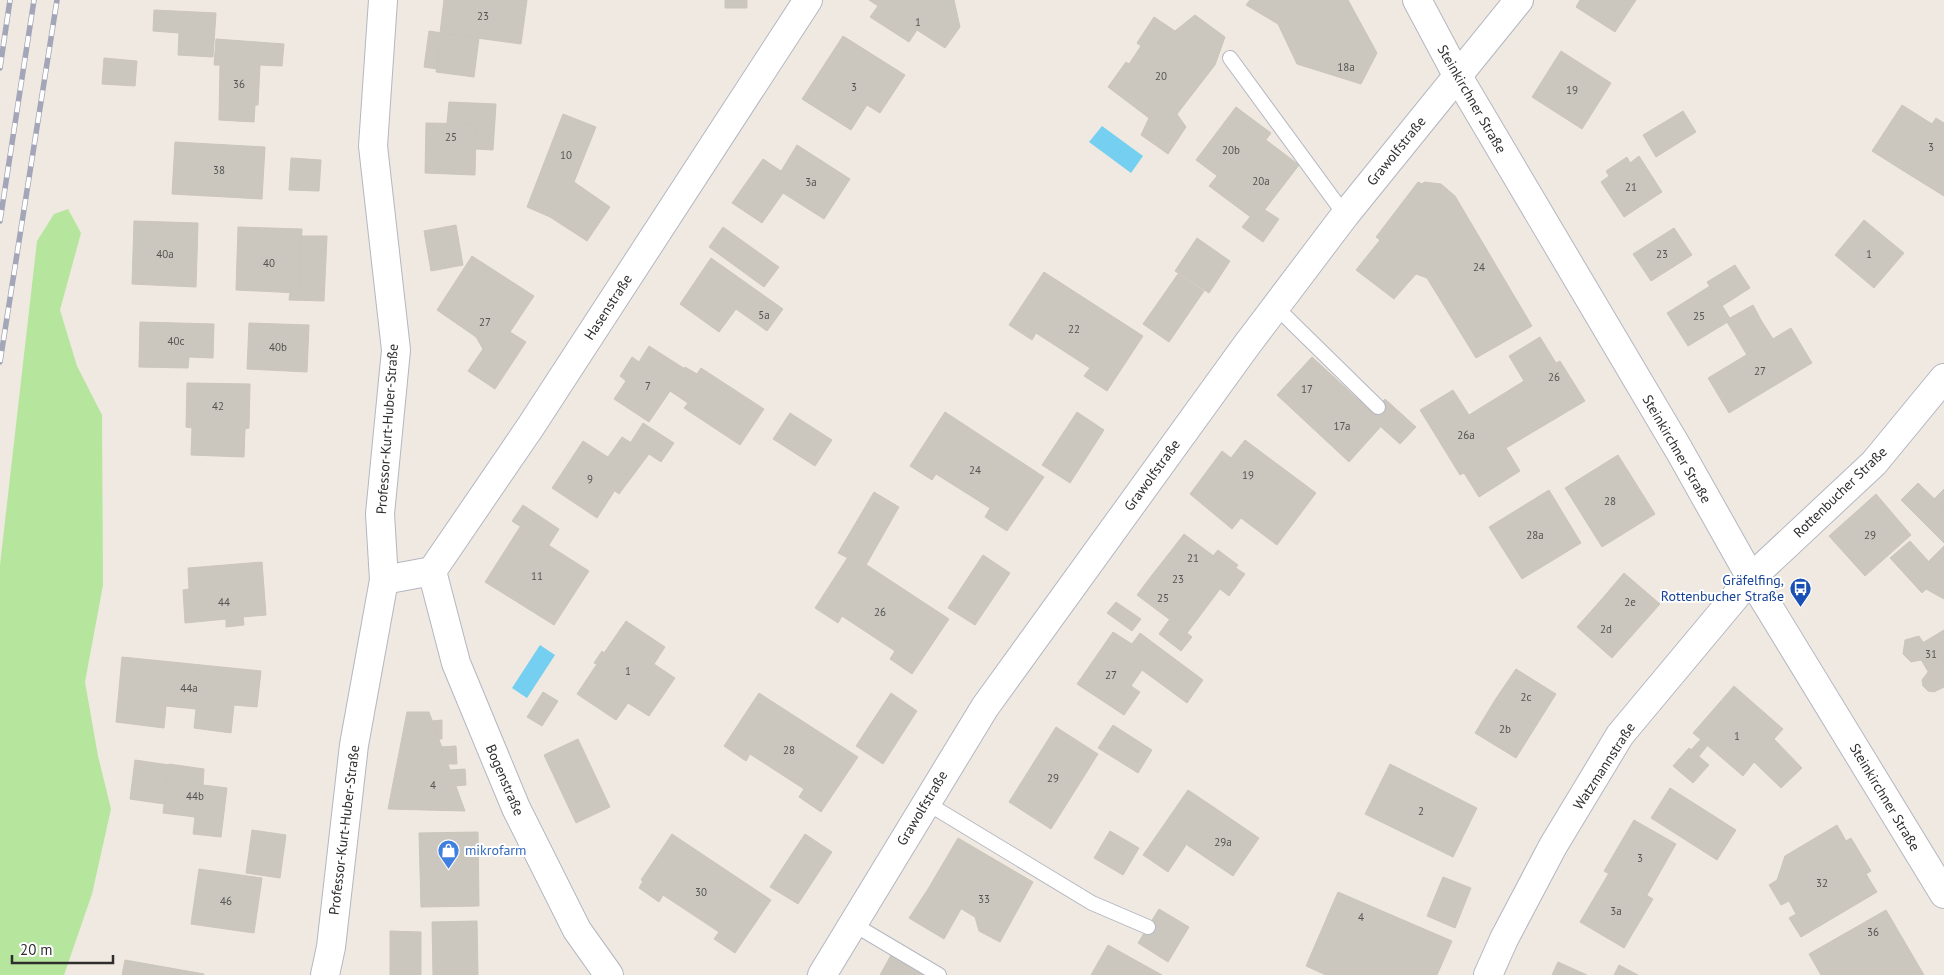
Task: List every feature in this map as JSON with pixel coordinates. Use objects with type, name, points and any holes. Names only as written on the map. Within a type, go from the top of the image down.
[{"type":"street","name":"Professor-Kurt-Huber-Straße","points":[[325,975],[331,947],[354,745],[384,580],[380,514],[396,350],[373,146],[383,0]]},
{"type":"street","name":"Hasenstraße","points":[[432,571],[531,426],[808,0]]},
{"type":"street","name":"Steinkirchner Straße","points":[[1417,0],[1457,75],[1668,433],[1751,578],[1944,894]]},
{"type":"street","name":"Grawolfstraße","points":[[822,975],[925,802],[985,707],[1345,215],[1519,0]]},
{"type":"street","name":"Rottenbucher Straße","points":[[1751,578],[1874,463],[1944,378]]},
{"type":"street","points":[[384,580],[432,571]]},
{"type":"street","name":"Bogenstraße","points":[[432,571],[456,663],[516,808],[577,930],[610,975]]},
{"type":"street","name":"Watzmannstraße","points":[[1488,975],[1504,939],[1553,846],[1620,735],[1751,578]]},
{"type":"lane","points":[[1230,58],[1345,215]]},
{"type":"lane","points":[[1276,307],[1378,407]]},
{"type":"lane","points":[[925,802],[1092,903],[1148,927]]},
{"type":"lane","points":[[853,924],[939,975]]},
{"type":"green space","points":[[68,209],[81,233],[60,310],[77,366],[102,415],[103,585],[85,682],[98,756],[111,809],[92,894],[64,975],[0,975],[0,565],[37,241],[54,214]]},
{"type":"water","points":[[1102,126],[1143,156],[1131,173],[1089,142]]},
{"type":"water","points":[[540,645],[555,655],[527,698],[512,688]]},
{"type":"building","points":[[444,0],[527,0],[521,44],[440,33]]},
{"type":"building","points":[[725,0],[747,0],[747,8],[725,8]]},
{"type":"building","points":[[869,0],[954,0],[960,27],[945,48],[917,30],[909,42],[870,17],[878,6]]},
{"type":"building","points":[[1250,0],[1348,0],[1377,53],[1361,84],[1297,64],[1278,24],[1246,5]]},
{"type":"building","points":[[1580,0],[1636,0],[1615,32],[1576,7]]},
{"type":"building","points":[[154,10],[216,13],[213,57],[178,55],[179,33],[153,31]]},
{"type":"building","points":[[1195,15],[1225,37],[1215,65],[1177,114],[1186,127],[1168,154],[1141,135],[1149,118],[1108,87],[1126,62],[1129,64],[1141,46],[1137,43],[1154,17],[1175,31]]},
{"type":"building","points":[[429,31],[442,33],[437,69],[424,67]]},
{"type":"building","points":[[442,33],[479,38],[474,77],[436,72]]},
{"type":"building","points":[[843,36],[905,75],[880,113],[867,105],[851,130],[802,99]]},
{"type":"building","points":[[216,39],[284,44],[282,66],[260,65],[258,105],[255,105],[254,122],[219,120],[220,65],[214,65]]},
{"type":"building","points":[[1561,51],[1611,83],[1582,129],[1532,97]]},
{"type":"building","points":[[104,58],[137,61],[135,86],[102,84]]},
{"type":"building","points":[[449,102],[496,104],[493,150],[476,149],[476,124],[447,123]]},
{"type":"building","points":[[1902,105],[1932,124],[1902,170],[1872,151]]},
{"type":"building","points":[[1236,107],[1271,133],[1231,186],[1196,160]]},
{"type":"building","points":[[1683,111],[1696,132],[1656,157],[1643,135]]},
{"type":"building","points":[[563,114],[596,127],[574,182],[610,207],[587,241],[550,217],[527,207]]},
{"type":"building","points":[[1936,118],[1944,123],[1944,196],[1902,170]]},
{"type":"building","points":[[426,123],[476,124],[475,175],[425,173]]},
{"type":"building","points":[[1266,140],[1299,165],[1256,221],[1209,186],[1217,176],[1231,186]]},
{"type":"building","points":[[175,142],[265,147],[262,199],[172,194]]},
{"type":"building","points":[[797,145],[850,179],[824,219],[772,186]]},
{"type":"building","points":[[1639,156],[1662,192],[1624,217],[1601,182],[1609,176],[1606,171],[1627,157],[1630,163]]},
{"type":"building","points":[[291,158],[321,160],[319,191],[289,190]]},
{"type":"building","points":[[763,159],[781,171],[772,186],[783,193],[762,223],[732,203]]},
{"type":"building","points":[[1418,182],[1422,184],[1424,182],[1441,184],[1455,196],[1532,326],[1476,358],[1427,278],[1416,274],[1394,299],[1356,270],[1380,240],[1376,237]]},
{"type":"building","points":[[1265,210],[1279,219],[1263,242],[1242,227],[1250,217],[1256,221]]},
{"type":"building","points":[[1864,220],[1904,253],[1874,288],[1835,255]]},
{"type":"building","points":[[134,221],[198,223],[196,287],[132,284]]},
{"type":"building","points":[[456,225],[463,265],[431,271],[424,231]]},
{"type":"building","points":[[238,227],[302,229],[299,293],[236,290]]},
{"type":"building","points":[[723,227],[779,267],[764,287],[709,247]]},
{"type":"building","points":[[1674,228],[1692,255],[1651,281],[1633,254]]},
{"type":"building","points":[[301,236],[327,236],[324,301],[289,300],[290,293],[299,293]]},
{"type":"building","points":[[1197,238],[1230,261],[1209,293],[1175,271]]},
{"type":"building","points":[[472,256],[534,296],[510,332],[526,342],[495,389],[468,371],[483,349],[476,337],[437,310]]},
{"type":"building","points":[[711,258],[783,309],[767,331],[736,309],[719,332],[680,304]]},
{"type":"building","points":[[1735,265],[1750,288],[1722,306],[1707,282]]},
{"type":"building","points":[[1044,272],[1143,336],[1107,391],[1084,376],[1090,368],[1036,333],[1032,340],[1009,325]]},
{"type":"building","points":[[1178,274],[1204,291],[1169,342],[1143,324]]},
{"type":"building","points":[[1710,286],[1731,320],[1688,346],[1667,313]]},
{"type":"building","points":[[1753,305],[1761,320],[1735,335],[1727,322],[1730,318]]},
{"type":"building","points":[[1761,320],[1773,339],[1747,355],[1735,335]]},
{"type":"building","points":[[140,322],[214,324],[213,358],[189,357],[188,368],[139,367]]},
{"type":"building","points":[[249,323],[309,325],[307,372],[247,369]]},
{"type":"building","points":[[1791,328],[1812,363],[1729,413],[1708,378]]},
{"type":"building","points":[[1540,337],[1556,363],[1560,361],[1585,401],[1506,448],[1520,471],[1479,497],[1464,473],[1460,475],[1420,410],[1453,390],[1469,415],[1524,381],[1509,356]]},
{"type":"building","points":[[649,346],[685,369],[649,422],[614,399],[626,381],[620,376],[632,357],[639,362]]},
{"type":"building","points":[[1312,357],[1384,423],[1349,462],[1277,395]]},
{"type":"building","points":[[685,367],[697,374],[701,368],[764,409],[740,445],[684,408],[688,403],[670,391]]},
{"type":"building","points":[[187,383],[250,384],[249,428],[245,429],[244,457],[191,455],[192,428],[186,427]]},
{"type":"building","points":[[1385,399],[1416,427],[1400,444],[1381,427],[1384,423],[1373,413]]},
{"type":"building","points":[[945,412],[1044,477],[1007,531],[985,517],[990,508],[936,474],[932,480],[910,466]]},
{"type":"building","points":[[1077,412],[1104,430],[1070,483],[1042,465]]},
{"type":"building","points":[[790,413],[832,440],[815,466],[773,439]]},
{"type":"building","points":[[643,423],[674,443],[661,462],[631,442]]},
{"type":"building","points":[[622,437],[649,454],[619,494],[615,491],[628,470],[608,457]]},
{"type":"building","points":[[1245,440],[1316,493],[1277,545],[1241,518],[1232,529],[1190,494],[1222,451],[1231,458]]},
{"type":"building","points":[[583,441],[628,470],[597,518],[552,488]]},
{"type":"building","points":[[1618,455],[1655,514],[1602,547],[1565,488]]},
{"type":"building","points":[[1918,483],[1944,508],[1944,543],[1901,500]]},
{"type":"building","points":[[1944,489],[1944,508],[1934,499]]},
{"type":"building","points":[[1549,490],[1581,543],[1522,579],[1489,527]]},
{"type":"building","points":[[874,492],[899,507],[866,565],[850,554],[848,558],[838,553]]},
{"type":"building","points":[[1876,494],[1911,535],[1865,576],[1829,536]]},
{"type":"building","points":[[523,505],[559,529],[549,545],[512,521]]},
{"type":"building","points":[[520,527],[589,571],[554,625],[485,582]]},
{"type":"building","points":[[1184,534],[1219,560],[1203,583],[1167,556]]},
{"type":"building","points":[[1910,541],[1941,575],[1922,593],[1890,558]]},
{"type":"building","points":[[1944,546],[1944,599],[1926,589],[1941,575],[1929,561]]},
{"type":"building","points":[[1218,550],[1238,565],[1233,571],[1213,556]]},
{"type":"building","points":[[850,554],[949,619],[912,674],[890,659],[895,651],[842,616],[838,623],[815,608]]},
{"type":"building","points":[[983,555],[1010,573],[975,625],[948,608]]},
{"type":"building","points":[[1167,556],[1203,583],[1188,602],[1152,575]]},
{"type":"building","points":[[1219,560],[1233,571],[1217,593],[1203,583]]},
{"type":"building","points":[[262,562],[266,615],[243,617],[244,625],[226,627],[226,619],[185,623],[183,590],[189,589],[188,568]]},
{"type":"building","points":[[1236,568],[1245,574],[1229,596],[1220,589]]},
{"type":"building","points":[[1624,573],[1660,604],[1636,631],[1601,600]]},
{"type":"building","points":[[1152,575],[1188,602],[1173,622],[1137,595]]},
{"type":"building","points":[[1203,583],[1217,593],[1187,633],[1192,637],[1181,651],[1159,634],[1169,620],[1173,622]]},
{"type":"building","points":[[1601,600],[1636,631],[1612,658],[1577,627]]},
{"type":"building","points":[[1116,602],[1141,619],[1132,631],[1107,613]]},
{"type":"building","points":[[626,621],[665,647],[654,664],[675,678],[649,716],[628,703],[616,720],[577,694],[597,664],[594,663],[602,651],[604,653]]},
{"type":"building","points":[[1944,630],[1944,677],[1935,683],[1914,648]]},
{"type":"building","points":[[1113,632],[1132,644],[1140,633],[1203,680],[1187,703],[1142,670],[1131,686],[1140,692],[1124,715],[1077,684]]},
{"type":"building","points":[[1919,636],[1923,642],[1914,648],[1921,660],[1911,662],[1903,654],[1905,640]]},
{"type":"building","points":[[122,657],[261,671],[257,707],[234,705],[231,733],[194,728],[196,709],[166,706],[164,728],[116,722]]},
{"type":"building","points":[[1516,669],[1556,694],[1536,726],[1495,700]]},
{"type":"building","points":[[1928,672],[1935,683],[1944,677],[1944,687],[1934,692],[1928,691],[1923,686],[1922,680]]},
{"type":"building","points":[[1734,686],[1783,729],[1774,739],[1802,768],[1781,788],[1754,762],[1743,776],[1693,733]]},
{"type":"building","points":[[543,692],[558,701],[542,726],[527,717]]},
{"type":"building","points":[[759,693],[858,757],[821,812],[799,797],[804,789],[750,754],[746,761],[724,746]]},
{"type":"building","points":[[891,693],[917,711],[883,764],[856,746]]},
{"type":"building","points":[[1495,700],[1536,726],[1516,758],[1475,733]]},
{"type":"building","points":[[407,712],[429,712],[465,811],[388,809]]},
{"type":"building","points":[[442,720],[442,739],[439,739],[432,721]]},
{"type":"building","points":[[1113,725],[1152,750],[1138,773],[1098,748]]},
{"type":"building","points":[[1056,727],[1098,754],[1051,829],[1009,802]]},
{"type":"building","points":[[578,739],[610,807],[576,823],[544,755]]},
{"type":"building","points":[[1701,739],[1708,745],[1699,756],[1691,750]]},
{"type":"building","points":[[456,746],[457,764],[448,764],[441,747]]},
{"type":"building","points":[[1689,748],[1709,765],[1693,783],[1673,766]]},
{"type":"building","points":[[135,760],[169,765],[164,804],[130,799]]},
{"type":"building","points":[[169,764],[204,769],[203,785],[227,788],[221,837],[193,834],[195,817],[163,813]]},
{"type":"building","points":[[1390,764],[1477,808],[1453,857],[1365,814]]},
{"type":"building","points":[[465,769],[466,785],[455,786],[450,770]]},
{"type":"building","points":[[1670,788],[1736,830],[1717,860],[1651,818]]},
{"type":"building","points":[[1188,790],[1212,806],[1168,872],[1143,855]]},
{"type":"building","points":[[1212,806],[1259,838],[1233,876],[1187,845]]},
{"type":"building","points":[[1634,820],[1676,844],[1647,895],[1604,871]]},
{"type":"building","points":[[1837,825],[1846,841],[1851,838],[1871,871],[1866,874],[1877,892],[1801,937],[1789,918],[1796,914],[1789,901],[1781,905],[1769,885],[1777,880],[1785,856]]},
{"type":"building","points":[[252,830],[286,835],[280,878],[246,873]]},
{"type":"building","points":[[1110,831],[1139,848],[1123,875],[1094,858]]},
{"type":"building","name":"mikrofarm","points":[[478,832],[479,906],[421,907],[419,833]]},
{"type":"building","points":[[672,834],[771,900],[735,953],[714,939],[719,932],[663,895],[659,902],[639,888],[643,881],[641,880]]},
{"type":"building","points":[[805,834],[832,852],[798,904],[770,887]]},
{"type":"building","points":[[958,838],[1033,882],[1000,942],[979,931],[975,917],[928,889]]},
{"type":"building","points":[[199,869],[262,878],[254,933],[191,924]]},
{"type":"building","points":[[1609,873],[1653,899],[1624,948],[1580,922]]},
{"type":"building","points":[[1443,877],[1471,888],[1455,928],[1427,916]]},
{"type":"building","points":[[928,889],[961,909],[944,939],[909,918]]},
{"type":"building","points":[[1338,892],[1452,941],[1437,975],[1326,975],[1306,966]]},
{"type":"building","points":[[1159,909],[1189,927],[1168,962],[1138,943]]},
{"type":"building","points":[[1886,910],[1924,975],[1821,975],[1809,954]]},
{"type":"building","points":[[477,921],[478,975],[433,975],[432,922]]},
{"type":"building","points":[[390,931],[421,932],[421,975],[390,975]]},
{"type":"building","points":[[1108,945],[1162,975],[1091,975]]},
{"type":"building","points":[[891,955],[928,975],[880,975]]},
{"type":"building","points":[[125,960],[204,974],[204,975],[122,975]]},
{"type":"building","points":[[1558,962],[1587,975],[1552,975]]},
{"type":"building","points":[[1619,965],[1638,975],[1614,975]]},
{"type":"railway","points":[[0,68],[10,0]]},
{"type":"railway","points":[[0,221],[34,0]]},
{"type":"railway","points":[[0,362],[57,0]]},
{"type":"place","name":"Gräfelfing, Rottenbucher Straße","points":[[1800,607]]},
{"type":"place","name":"mikrofarm","points":[[449,869]]}]
